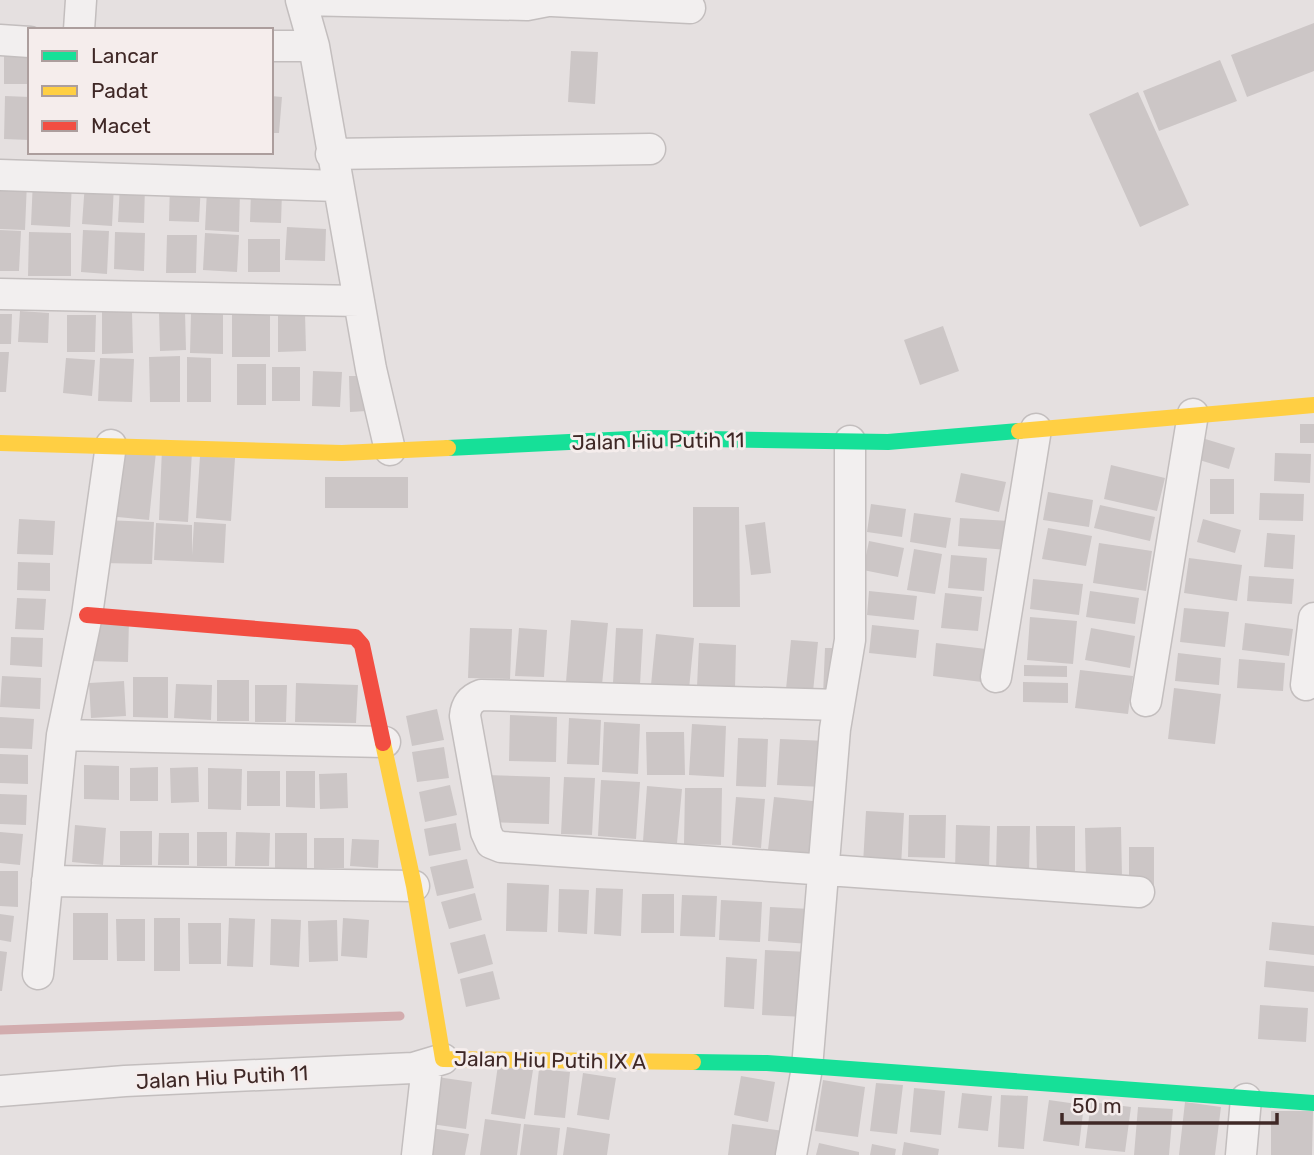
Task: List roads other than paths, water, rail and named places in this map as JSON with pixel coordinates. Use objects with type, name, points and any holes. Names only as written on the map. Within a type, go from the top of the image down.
[{"type":"street","points":[[79,28],[81,0]]},
{"type":"street","points":[[390,450],[337,186],[314,46],[301,0],[492,5],[552,1],[690,8]]},
{"type":"street","points":[[0,40],[28,42]]},
{"type":"street","points":[[273,46],[314,46]]},
{"type":"street","points":[[331,154],[650,149]]},
{"type":"street","points":[[0,175],[337,186]]},
{"type":"street","points":[[0,294],[359,301]]},
{"type":"street","name":"Jalan Hiu Putih 11","points":[[0,443],[342,453],[650,438],[888,442],[1314,405]]},
{"type":"street","points":[[1146,701],[1193,414]]},
{"type":"street","points":[[996,677],[1036,429]]},
{"type":"street","points":[[791,1155],[807,1068],[839,705],[850,640],[850,441]]},
{"type":"street","points":[[38,974],[62,735],[87,615],[111,445]]},
{"type":"street","name":"Jalan Hiu Putih IX A","points":[[87,615],[355,637],[362,645],[414,886],[435,1063],[767,1063],[1314,1103]]},
{"type":"street","points":[[1306,685],[1314,618]]},
{"type":"street","points":[[839,705],[492,694],[472,698],[466,708],[486,832],[491,843],[501,847],[1139,892]]},
{"type":"street","points":[[62,735],[385,742]]},
{"type":"street","points":[[47,881],[414,886]]},
{"type":"street","points":[[417,1155],[435,1063]]},
{"type":"street","name":"Jalan Hiu Putih 11","points":[[0,1091],[435,1063]]},
{"type":"street","points":[[1241,1155],[1246,1099]]},
{"type":"waterway","points":[[0,1030],[400,1016]]}]
